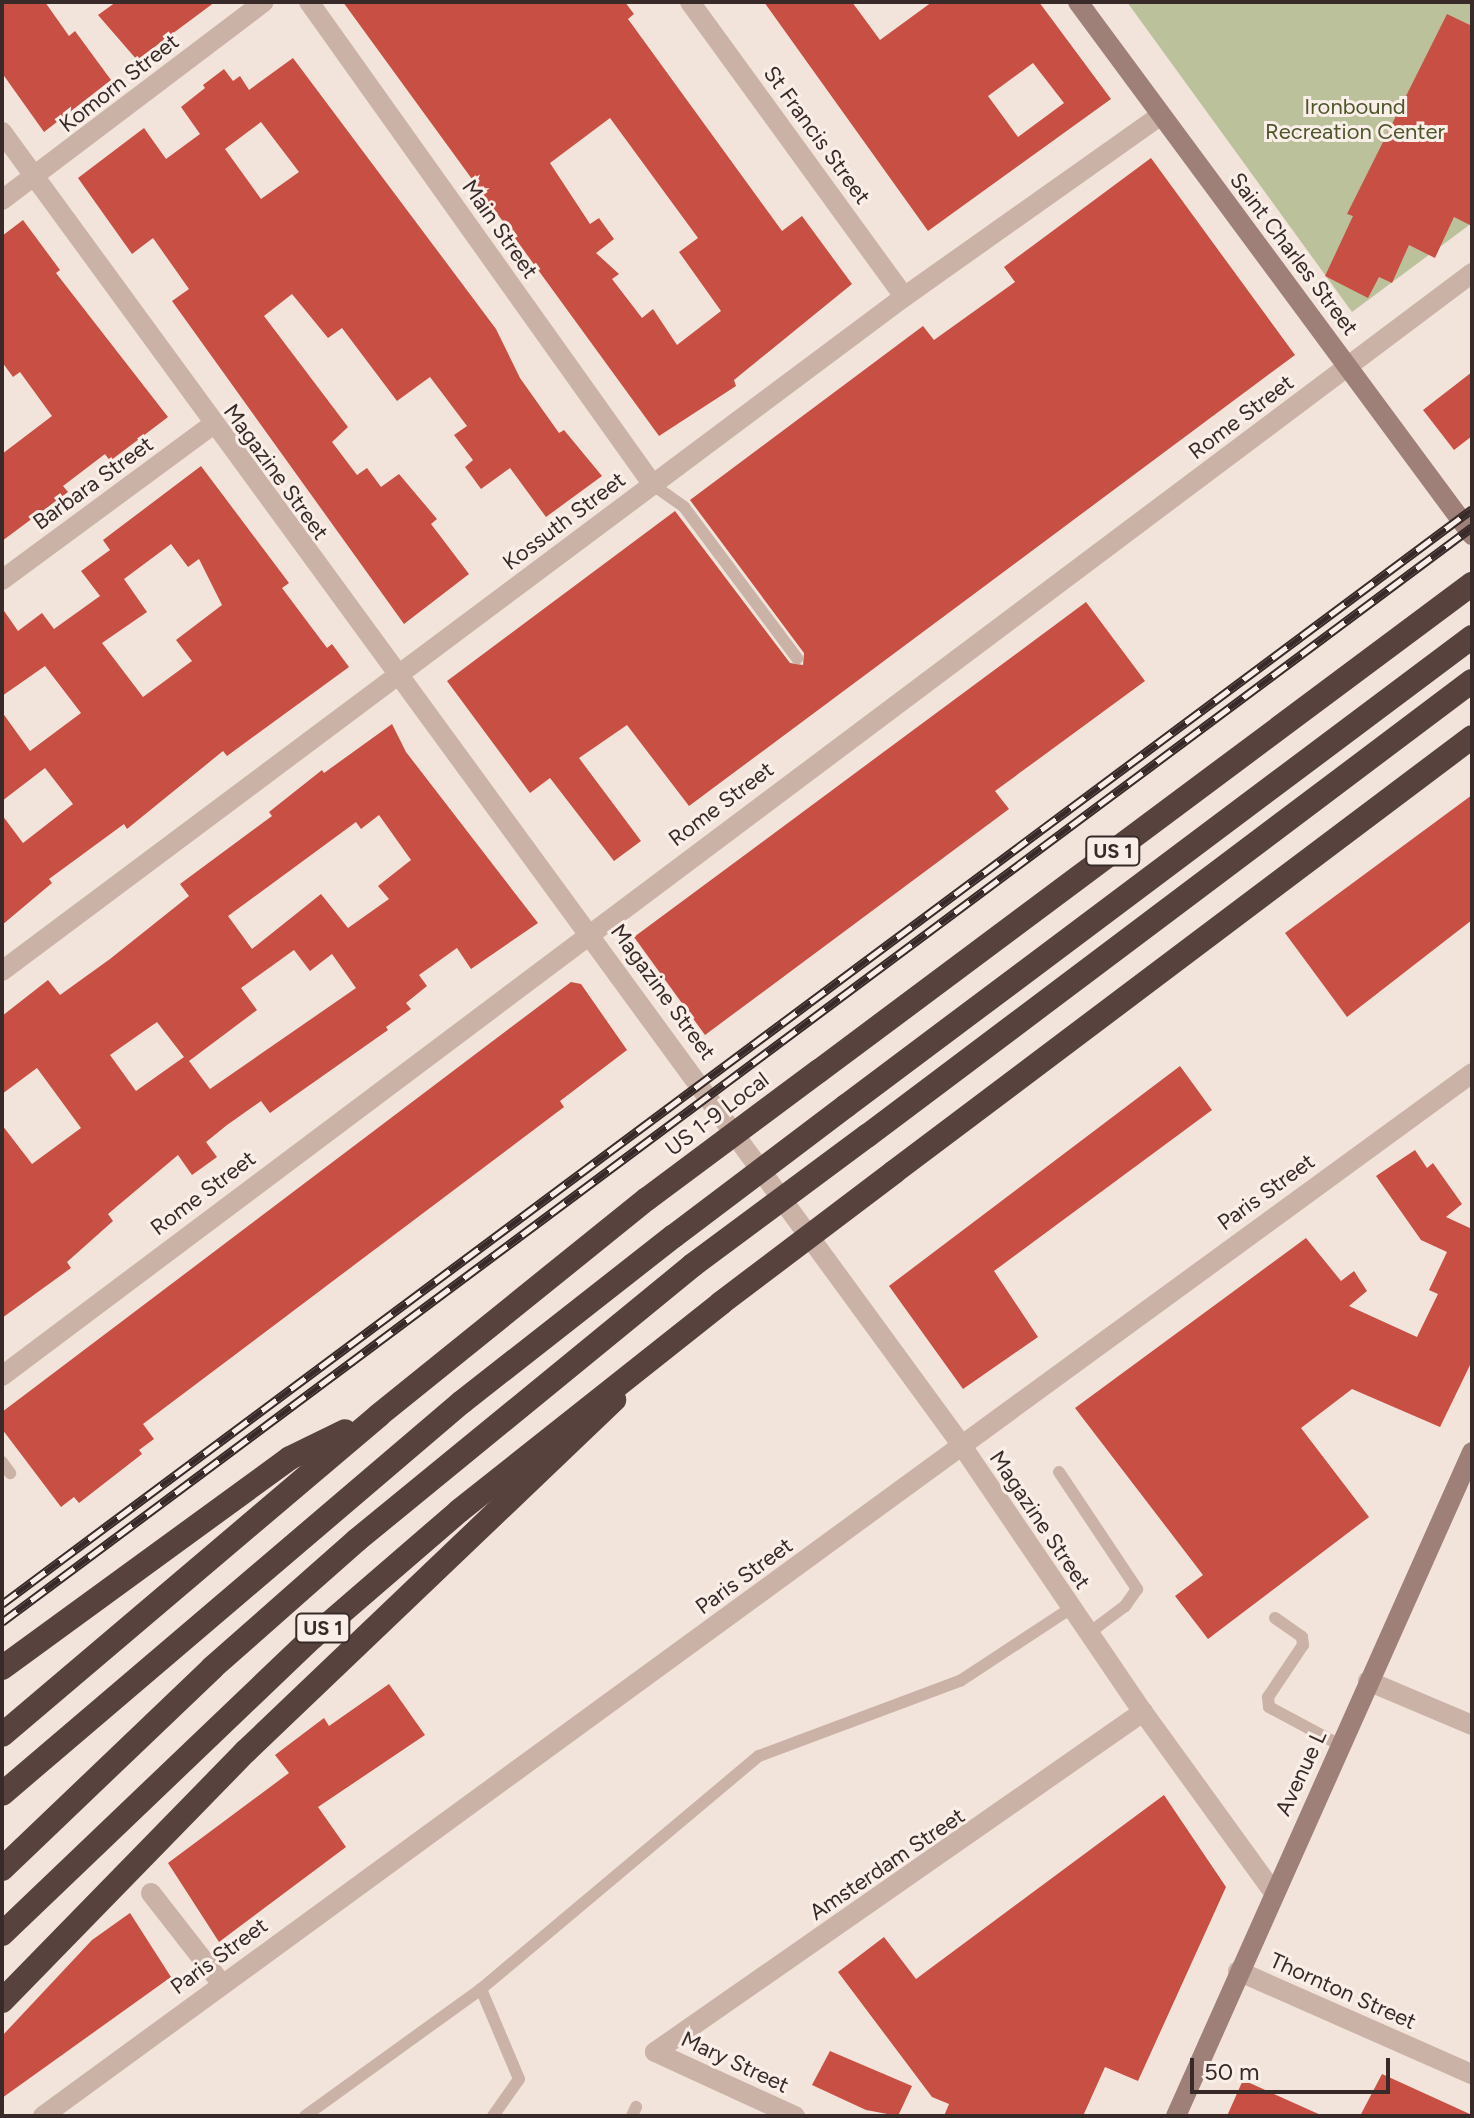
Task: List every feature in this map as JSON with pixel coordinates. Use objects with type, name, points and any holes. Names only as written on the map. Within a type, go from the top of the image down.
[{"type":"highway","name":"US 1-9 Local","points":[[379,1415],[647,1199],[1472,584]]},
{"type":"highway","points":[[2,1794],[462,1402],[674,1236],[1472,637]]},
{"type":"highway","points":[[2,1869],[202,1678],[357,1540],[693,1265],[1463,688]]},
{"type":"highway","name":"US 1","points":[[2,1934],[312,1638],[459,1511],[721,1303],[1472,737]]},
{"type":"highway","points":[[2,2001],[257,1740],[559,1458],[665,1346]]},
{"type":"highway","points":[[2,1668],[290,1458],[379,1415]]},
{"type":"highway","name":"US 1","points":[[2,1735],[379,1415]]},
{"type":"street","name":"Komorn Street","points":[[2,200],[264,2]]},
{"type":"street","name":"Main Street","points":[[309,2],[653,485]]},
{"type":"street","name":"St Francis Street","points":[[690,2],[904,297]]},
{"type":"street","name":"Saint Charles Street","points":[[1078,2],[1472,535]]},
{"type":"street","name":"Kossuth Street","points":[[2,971],[904,297],[1160,116]]},
{"type":"street","name":"Magazine Street","points":[[2,132],[212,425],[395,675],[589,931],[960,1443],[1143,1712],[1272,1890]]},
{"type":"street","name":"Rome Street","points":[[2,1376],[589,931],[1472,273]]},
{"type":"street","name":"Barbara Street","points":[[2,580],[212,425]]},
{"type":"street","name":"Paris Street","points":[[43,2116],[221,1983],[760,1595],[960,1443],[1472,1073]]},
{"type":"street","name":"Avenue L","points":[[1176,2116],[1272,1890],[1472,1452]]},
{"type":"street","points":[[1368,1681],[1472,1725]]},
{"type":"street","name":"Amsterdam Street","points":[[655,2052],[1143,1712]]},
{"type":"street","points":[[151,1893],[221,1983]]},
{"type":"street","name":"Thornton Street","points":[[1238,1971],[1472,2074]]},
{"type":"street","name":"Mary Street","points":[[655,2052],[795,2116]]},
{"type":"lane","points":[[653,485],[684,507],[797,658]]},
{"type":"lane","points":[[2,1462],[10,1473]]},
{"type":"lane","points":[[1059,1472],[1137,1589],[1125,1606],[1089,1633]]},
{"type":"lane","points":[[305,2116],[481,1989],[759,1756],[960,1681],[1071,1608]]},
{"type":"lane","points":[[1275,1618],[1302,1637],[1303,1645],[1268,1697],[1269,1707],[1340,1745]]},
{"type":"lane","points":[[481,1989],[519,2079],[493,2116]]},
{"type":"green space","name":"Ironbound Recreation Center","points":[[1127,2],[1472,2],[1472,223],[1352,312]]},
{"type":"building","points":[[2,2],[45,2],[69,36],[75,31],[111,80],[44,132],[2,73]]},
{"type":"building","points":[[116,2],[215,2],[137,60],[98,15]]},
{"type":"building","points":[[343,2],[625,2],[634,14],[628,19],[782,231],[802,216],[852,284],[734,380],[736,386],[659,436]],"holes":[[[610,118],[698,238],[679,252],[721,311],[677,345],[653,309],[642,318],[612,279],[619,274],[596,253],[614,239],[599,218],[590,224],[550,163]]]},
{"type":"building","points":[[764,2],[852,2],[880,40],[932,2],[1039,2],[1111,99],[928,231]],"holes":[[[1033,63],[1064,103],[1018,137],[988,96]]]},
{"type":"building","points":[[1447,14],[1472,26],[1472,226],[1454,217],[1435,258],[1409,245],[1392,283],[1379,277],[1368,298],[1325,276],[1353,216],[1347,214]]},
{"type":"building","points":[[293,58],[496,329],[520,378],[559,433],[564,430],[602,476],[546,517],[510,468],[481,489],[465,467],[473,460],[454,435],[467,426],[430,377],[397,401],[342,328],[328,338],[292,294],[264,316],[348,427],[332,442],[357,475],[367,468],[381,487],[399,474],[437,519],[431,524],[469,574],[404,624],[172,301],[189,289],[153,238],[132,254],[78,178],[144,128],[166,159],[200,134],[181,107],[224,69],[233,81],[240,76],[249,90]],"holes":[[[261,122],[299,172],[261,199],[225,149]]]},
{"type":"building","points":[[1151,158],[1295,355],[689,806],[627,725],[579,758],[641,841],[614,861],[550,778],[530,793],[447,681],[675,511],[790,663],[803,665],[804,653],[690,500],[923,326],[934,340],[1015,282],[1004,267]]},
{"type":"building","points":[[23,220],[60,270],[56,273],[168,417],[110,461],[105,454],[63,486],[68,492],[2,541],[2,454],[52,416],[20,372],[13,377],[2,362],[2,236]]},
{"type":"building","points":[[1472,372],[1472,436],[1454,450],[1423,410]]},
{"type":"building","points":[[201,466],[289,583],[282,588],[327,648],[332,644],[349,667],[227,756],[223,751],[127,829],[124,824],[49,879],[52,883],[2,925],[2,815],[23,843],[73,804],[45,768],[2,801],[2,712],[30,751],[81,713],[45,666],[2,696],[2,608],[18,631],[42,613],[54,629],[100,596],[81,571],[110,550],[103,540]],"holes":[[[171,544],[188,567],[199,559],[222,605],[176,640],[192,661],[143,697],[102,643],[147,612],[124,579]]]},
{"type":"building","points":[[1086,602],[1145,681],[995,791],[1009,809],[705,1035],[634,937]]},
{"type":"building","points":[[392,724],[406,752],[538,923],[471,969],[457,948],[419,975],[427,986],[406,1003],[411,1009],[386,1027],[388,1030],[270,1113],[261,1101],[227,1125],[206,1142],[217,1157],[192,1175],[178,1155],[108,1214],[113,1221],[67,1262],[71,1268],[2,1318],[2,1125],[32,1164],[81,1128],[37,1068],[2,1094],[2,1016],[48,980],[60,995],[110,959],[189,896],[180,884],[272,816],[269,812],[322,770],[324,773]],"holes":[[[379,815],[411,860],[378,886],[389,899],[348,928],[321,894],[252,949],[228,916],[356,822],[361,829]],[[294,950],[310,971],[332,954],[356,988],[210,1089],[189,1061],[257,1010],[241,988]],[[157,1022],[184,1057],[136,1091],[110,1055]]]},
{"type":"building","points":[[1472,795],[1472,920],[1347,1017],[1285,933]]},
{"type":"building","points":[[571,982],[581,984],[627,1050],[560,1101],[564,1107],[143,1424],[154,1439],[139,1450],[142,1454],[79,1503],[74,1497],[61,1507],[2,1429],[2,1412]]},
{"type":"building","points":[[1180,1066],[1212,1110],[994,1271],[1038,1337],[963,1389],[889,1286]]},
{"type":"building","points":[[1415,1150],[1427,1168],[1433,1163],[1462,1204],[1446,1217],[1472,1229],[1472,1361],[1440,1427],[1352,1389],[1301,1428],[1369,1517],[1208,1639],[1175,1596],[1203,1575],[1075,1408],[1306,1238],[1341,1281],[1354,1271],[1367,1291],[1349,1306],[1417,1337],[1438,1294],[1429,1290],[1447,1252],[1421,1240],[1376,1176]]},
{"type":"building","points":[[389,1684],[425,1735],[318,1807],[346,1847],[219,1942],[168,1863],[289,1773],[275,1755],[324,1718],[329,1726]]},
{"type":"building","points":[[1164,1795],[1226,1887],[1138,2081],[1105,2067],[1083,2116],[944,2116],[949,2104],[932,2097],[838,1972],[884,1937],[916,1979]]},
{"type":"building","points":[[130,1913],[171,1977],[2,2098],[2,2036],[92,1940]]},
{"type":"building","points":[[830,2051],[912,2086],[898,2116],[866,2110],[812,2085]]},
{"type":"building","points":[[1382,2074],[1472,2115],[1472,2116],[1360,2116]]},
{"type":"building","points":[[1243,2080],[1323,2116],[1227,2116]]},
{"type":"railway","points":[[2,1604],[1472,509]]},
{"type":"railway","points":[[2,1622],[1472,527]]}]
